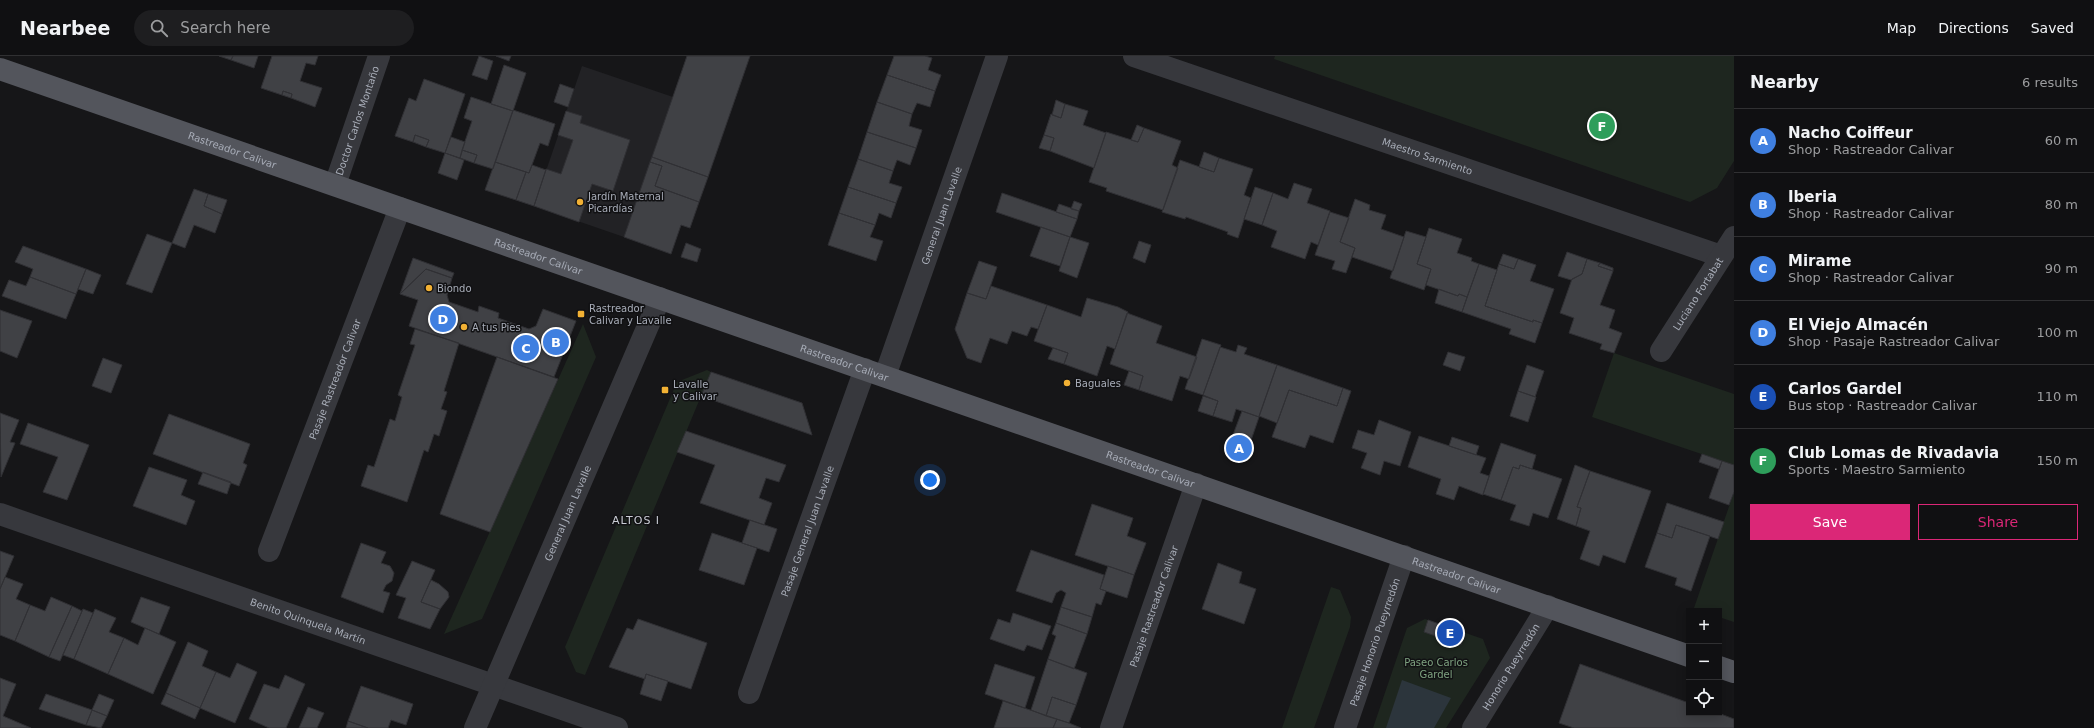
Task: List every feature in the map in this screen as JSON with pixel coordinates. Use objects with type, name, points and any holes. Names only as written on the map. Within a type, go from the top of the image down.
[{"type":"main road","name":"Rastreador Calivar","points":[[0,69],[1686,655]]},
{"type":"main road","points":[[1722,668],[1734,672]]},
{"type":"street","name":"Doctor Carlos Montaño","points":[[335,185],[379,56]]},
{"type":"street","name":"General Juan Lavalle","points":[[875,372],[997,56]]},
{"type":"street","name":"Maestro Sarmiento","points":[[1134,56],[1721,256]]},
{"type":"street","name":"Pasaje Rastreador Calivar","points":[[269,550],[400,208]]},
{"type":"street","name":"Luciano Fortabat","points":[[1661,351],[1734,237]]},
{"type":"street","name":"General Juan Lavalle","points":[[475,728],[660,298]]},
{"type":"street","name":"Pasaje General Juan Lavalle","points":[[749,693],[875,372]]},
{"type":"street","name":"Pasaje Rastreador Calivar","points":[[1111,728],[1196,484]]},
{"type":"street","name":"Benito Quinquela Martín","points":[[0,514],[617,728]]},
{"type":"street","name":"Pasaje Honorio Pueyrredón","points":[[1345,728],[1404,556]]},
{"type":"street","name":"Honorio Pueyrredón","points":[[1473,728],[1548,606]]},
{"type":"shaded area","name":"Jardín Maternal Picardías","points":[[582,66],[673,97],[624,237],[534,206]]},
{"type":"shaded area","points":[[1402,680],[1451,698],[1434,728],[1386,728]]},
{"type":"green space","points":[[1275,56],[1734,56],[1734,161],[1717,188],[1690,202],[1274,59]]},
{"type":"green space","points":[[583,324],[596,357],[482,619],[444,634]]},
{"type":"green space","points":[[1614,353],[1734,394],[1734,465],[1592,417]]},
{"type":"green space","points":[[707,370],[711,372],[585,675],[576,672],[565,647],[677,382]]},
{"type":"green space","points":[[1734,492],[1734,622],[1722,618],[1722,608],[1694,608]]},
{"type":"green space","points":[[1331,587],[1340,590],[1351,617],[1350,627],[1314,728],[1282,728]]},
{"type":"green space","name":"Paseo Carlos Gardel","points":[[1425,619],[1483,639],[1490,658],[1446,728],[1373,728],[1407,628]]},
{"type":"building","points":[[219,56],[233,56],[231,60]]},
{"type":"building","points":[[233,56],[258,56],[254,68],[231,60]]},
{"type":"building","points":[[272,56],[318,56],[315,65],[306,63],[300,81],[322,88],[315,107],[291,98],[292,94],[283,91],[282,95],[261,88]]},
{"type":"building","points":[[479,56],[493,61],[487,80],[472,75]]},
{"type":"building","points":[[496,56],[511,56],[509,61]]},
{"type":"building","points":[[687,56],[750,56],[708,177],[652,157]]},
{"type":"building","points":[[894,56],[925,56],[932,58],[928,70],[941,75],[935,91],[887,75]]},
{"type":"building","points":[[504,65],[526,73],[513,111],[491,104]]},
{"type":"building","points":[[887,75],[935,91],[930,107],[917,103],[912,114],[877,102]]},
{"type":"building","points":[[424,79],[465,94],[445,153],[426,147],[429,140],[415,135],[413,142],[395,136],[409,98],[416,101]]},
{"type":"building","points":[[560,84],[574,89],[568,107],[554,102]]},
{"type":"building","points":[[283,91],[292,94],[291,98],[282,95]]},
{"type":"building","points":[[471,97],[513,111],[493,169],[474,163],[477,155],[462,150],[472,121],[464,118]]},
{"type":"building","points":[[1056,100],[1065,104],[1061,118],[1052,115]]},
{"type":"building","points":[[877,102],[912,114],[909,126],[922,130],[916,148],[867,132]]},
{"type":"building","points":[[1065,104],[1088,111],[1083,125],[1106,133],[1094,168],[1050,151],[1054,138],[1044,135],[1051,114],[1061,118]]},
{"type":"building","points":[[513,110],[555,124],[548,146],[540,143],[529,173],[495,162]]},
{"type":"building","points":[[566,111],[582,116],[580,123],[630,140],[613,191],[592,184],[579,222],[534,206],[546,169],[561,174],[573,140],[558,135]]},
{"type":"building","points":[[1137,125],[1144,128],[1138,142],[1131,140]]},
{"type":"building","points":[[1144,128],[1181,141],[1172,165],[1178,168],[1163,210],[1106,191],[1107,188],[1089,182],[1106,132],[1138,142]]},
{"type":"building","points":[[867,132],[916,148],[910,165],[897,160],[893,171],[858,159]]},
{"type":"building","points":[[415,135],[429,140],[426,147],[413,142]]},
{"type":"building","points":[[1044,135],[1054,138],[1050,151],[1039,148]]},
{"type":"building","points":[[451,137],[465,142],[460,158],[445,153]]},
{"type":"building","points":[[462,150],[477,155],[474,163],[460,158]]},
{"type":"building","points":[[1204,152],[1219,158],[1214,172],[1199,167]]},
{"type":"building","points":[[445,153],[464,160],[457,180],[438,173]]},
{"type":"building","points":[[652,157],[708,177],[699,202],[655,186],[662,166],[650,162]]},
{"type":"building","points":[[1219,158],[1253,169],[1244,195],[1251,198],[1238,238],[1227,234],[1228,232],[1186,217],[1185,219],[1162,212],[1180,160],[1214,172]]},
{"type":"building","points":[[858,159],[893,171],[889,183],[902,187],[896,203],[848,187]]},
{"type":"building","points":[[495,162],[526,172],[516,200],[485,190]]},
{"type":"building","points":[[650,162],[662,166],[655,186],[699,202],[690,228],[681,225],[671,254],[624,237]]},
{"type":"building","points":[[532,165],[546,170],[534,206],[516,200],[526,172],[529,173]]},
{"type":"building","points":[[1294,183],[1312,189],[1307,203],[1330,211],[1318,245],[1311,242],[1305,259],[1271,247],[1277,231],[1262,225],[1273,193],[1288,199]]},
{"type":"building","points":[[848,187],[896,203],[891,218],[879,213],[875,225],[839,213]]},
{"type":"building","points":[[1255,187],[1273,193],[1262,225],[1244,219]]},
{"type":"building","points":[[194,189],[208,194],[204,206],[222,214],[215,233],[194,225],[185,248],[172,243]]},
{"type":"building","points":[[1002,193],[1077,219],[1070,237],[996,212]]},
{"type":"building","points":[[208,194],[227,200],[222,214],[204,206]]},
{"type":"building","points":[[1355,199],[1370,205],[1369,210],[1386,215],[1381,229],[1404,237],[1393,271],[1352,257],[1355,248],[1340,242]]},
{"type":"building","points":[[1074,201],[1082,204],[1079,211],[1071,209]]},
{"type":"building","points":[[1059,204],[1079,211],[1077,219],[1056,212]]},
{"type":"building","points":[[1330,212],[1349,218],[1340,242],[1355,248],[1346,273],[1332,269],[1335,261],[1315,255]]},
{"type":"building","points":[[839,213],[875,225],[870,237],[883,241],[876,261],[828,245]]},
{"type":"building","points":[[1041,227],[1070,237],[1060,266],[1030,256]]},
{"type":"building","points":[[1429,228],[1462,239],[1457,253],[1472,258],[1471,261],[1479,264],[1467,297],[1459,294],[1458,296],[1426,285],[1431,269],[1417,264]]},
{"type":"building","points":[[1406,231],[1426,237],[1417,264],[1431,269],[1424,290],[1390,278]]},
{"type":"building","points":[[147,234],[172,243],[152,293],[126,284]]},
{"type":"building","points":[[1070,237],[1089,243],[1077,278],[1059,271]]},
{"type":"building","points":[[1139,241],[1151,245],[1145,263],[1133,258]]},
{"type":"building","points":[[686,243],[701,249],[697,262],[681,257]]},
{"type":"building","points":[[23,246],[86,269],[76,294],[30,277],[33,269],[15,262]]},
{"type":"building","points":[[1567,252],[1587,259],[1582,274],[1571,280],[1558,276]]},
{"type":"building","points":[[1503,254],[1518,259],[1514,269],[1499,264]]},
{"type":"building","points":[[413,258],[454,273],[452,278],[426,269],[400,294]]},
{"type":"building","points":[[1518,259],[1536,265],[1530,281],[1554,289],[1542,323],[1533,320],[1533,322],[1485,306],[1499,264],[1514,269]]},
{"type":"building","points":[[1587,259],[1600,263],[1598,266],[1613,271],[1600,305],[1615,310],[1609,328],[1622,333],[1614,353],[1600,349],[1602,344],[1569,333],[1574,318],[1560,313],[1572,279],[1582,274]]},
{"type":"building","points":[[979,261],[997,267],[986,299],[967,293]]},
{"type":"building","points":[[1600,263],[1613,268],[1613,271],[1598,266]]},
{"type":"building","points":[[1479,264],[1497,270],[1485,306],[1533,322],[1533,320],[1542,323],[1535,343],[1509,334],[1511,329],[1462,312]]},
{"type":"building","points":[[86,269],[101,275],[93,294],[78,289]]},
{"type":"building","points":[[426,269],[452,278],[447,295],[449,302],[478,312],[479,306],[499,313],[498,318],[529,329],[536,326],[543,309],[576,321],[554,377],[409,326],[418,300],[400,294]]},
{"type":"building","points":[[30,277],[76,294],[66,319],[2,296],[9,280],[26,286]]},
{"type":"building","points":[[991,286],[1047,305],[1038,329],[1031,327],[1027,336],[1012,331],[1007,344],[990,338],[981,363],[967,358],[955,329],[967,293],[986,299]]},
{"type":"building","points":[[1439,289],[1458,296],[1459,294],[1467,297],[1462,312],[1435,303]]},
{"type":"building","points":[[1087,298],[1118,307],[1128,312],[1115,349],[1107,346],[1097,376],[1064,364],[1068,353],[1034,341],[1047,305],[1081,317]]},
{"type":"building","points":[[0,310],[32,321],[17,358],[0,351]]},
{"type":"building","points":[[1127,313],[1162,326],[1156,343],[1197,357],[1189,379],[1180,376],[1172,401],[1139,390],[1143,376],[1110,364]]},
{"type":"building","points":[[415,329],[459,343],[444,391],[447,392],[441,409],[447,411],[439,436],[434,434],[428,452],[424,450],[407,502],[361,486],[368,465],[374,467],[390,419],[395,421],[402,397],[398,395],[415,345],[410,344]]},
{"type":"building","points":[[1202,339],[1221,345],[1203,395],[1185,389]]},
{"type":"building","points":[[1238,345],[1247,348],[1244,354],[1277,365],[1259,417],[1236,409],[1232,422],[1213,416],[1218,401],[1203,395],[1220,347],[1236,352]]},
{"type":"building","points":[[1053,348],[1068,353],[1064,364],[1048,359]]},
{"type":"building","points":[[1448,352],[1465,357],[1460,371],[1443,365]]},
{"type":"building","points":[[497,357],[558,379],[490,532],[440,514]]},
{"type":"building","points":[[103,358],[122,365],[111,393],[92,386]]},
{"type":"building","points":[[1277,365],[1343,388],[1337,406],[1289,390],[1277,423],[1259,416]]},
{"type":"building","points":[[1527,365],[1544,371],[1535,397],[1518,391]]},
{"type":"building","points":[[1129,371],[1143,376],[1139,390],[1124,385]]},
{"type":"building","points":[[711,372],[802,403],[812,435],[701,396]]},
{"type":"building","points":[[1343,388],[1351,391],[1333,443],[1310,435],[1305,448],[1272,437],[1289,390],[1337,406]]},
{"type":"building","points":[[1518,391],[1536,397],[1528,422],[1510,416]]},
{"type":"building","points":[[1203,396],[1218,401],[1213,416],[1198,411]]},
{"type":"building","points":[[1242,411],[1259,417],[1246,455],[1228,448]]},
{"type":"building","points":[[0,413],[19,420],[10,442],[15,443],[1,477]]},
{"type":"building","points":[[169,414],[250,444],[243,463],[247,465],[239,486],[153,454]]},
{"type":"building","points":[[1379,420],[1411,432],[1400,466],[1384,461],[1380,475],[1361,468],[1367,453],[1352,448],[1358,430],[1374,435]]},
{"type":"building","points":[[28,423],[89,445],[67,500],[43,492],[58,457],[20,444]]},
{"type":"building","points":[[686,431],[786,465],[779,482],[766,478],[759,498],[772,503],[764,525],[700,503],[715,465],[677,452]]},
{"type":"building","points":[[1419,436],[1486,458],[1480,473],[1489,476],[1483,495],[1459,486],[1454,500],[1436,494],[1441,479],[1408,467]]},
{"type":"building","points":[[1452,437],[1479,446],[1476,455],[1449,446]]},
{"type":"building","points":[[1501,443],[1536,455],[1532,469],[1520,465],[1519,469],[1513,467],[1501,500],[1483,494]]},
{"type":"building","points":[[1702,454],[1722,461],[1719,469],[1699,462]]},
{"type":"building","points":[[1722,461],[1734,465],[1734,492],[1729,505],[1709,498]]},
{"type":"building","points":[[1520,465],[1562,479],[1548,518],[1533,513],[1529,526],[1510,520],[1516,505],[1501,500],[1513,467],[1519,469]]},
{"type":"building","points":[[1575,465],[1590,471],[1577,507],[1581,508],[1576,526],[1557,519]]},
{"type":"building","points":[[149,467],[187,480],[181,495],[195,501],[186,525],[133,506]]},
{"type":"building","points":[[1590,471],[1651,491],[1625,563],[1603,555],[1599,566],[1580,559],[1590,531],[1576,526],[1581,508],[1577,507]]},
{"type":"building","points":[[203,472],[231,482],[227,494],[198,484]]},
{"type":"building","points":[[1667,503],[1724,522],[1718,539],[1676,525],[1672,538],[1657,533]]},
{"type":"building","points":[[1092,504],[1133,518],[1127,536],[1146,543],[1134,575],[1075,555]]},
{"type":"building","points":[[750,520],[777,529],[769,552],[742,543]]},
{"type":"building","points":[[1676,525],[1710,536],[1691,591],[1675,585],[1677,578],[1645,567],[1657,533],[1672,538]]},
{"type":"building","points":[[712,533],[757,548],[744,585],[699,570]]},
{"type":"building","points":[[361,543],[386,552],[381,563],[390,566],[394,573],[392,581],[386,585],[383,591],[390,593],[383,613],[341,597]]},
{"type":"building","points":[[1031,550],[1104,575],[1100,589],[1106,591],[1101,605],[1096,603],[1092,617],[1061,607],[1066,593],[1061,590],[1056,593],[1052,603],[1016,591]]},
{"type":"building","points":[[0,551],[14,556],[0,589]]},
{"type":"building","points":[[412,561],[435,570],[421,602],[440,609],[430,629],[398,618],[406,598],[396,595]]},
{"type":"building","points":[[1218,563],[1242,572],[1239,583],[1256,589],[1244,624],[1202,609]]},
{"type":"building","points":[[1108,566],[1134,575],[1127,598],[1100,589]]},
{"type":"building","points":[[5,577],[23,584],[16,599],[30,605],[15,641],[0,635],[0,589]]},
{"type":"building","points":[[431,580],[439,584],[448,592],[449,597],[440,609],[421,602]]},
{"type":"building","points":[[51,597],[72,606],[49,657],[15,641],[30,605],[45,611]]},
{"type":"building","points":[[141,597],[170,607],[159,634],[131,622]]},
{"type":"building","points":[[72,606],[82,611],[60,661],[49,657]]},
{"type":"building","points":[[1061,607],[1092,617],[1087,634],[1056,623]]},
{"type":"building","points":[[83,609],[93,613],[74,659],[63,655]]},
{"type":"building","points":[[95,609],[116,618],[109,632],[124,638],[108,674],[74,659]]},
{"type":"building","points":[[1013,613],[1051,626],[1042,650],[1027,645],[1024,651],[990,639],[998,619],[1010,623]]},
{"type":"building","points":[[638,619],[707,643],[691,689],[646,674],[645,679],[609,667],[627,628],[633,630]]},
{"type":"building","points":[[1428,620],[1465,633],[1461,645],[1424,632]]},
{"type":"building","points":[[1056,623],[1087,634],[1074,669],[1048,659],[1056,636],[1052,634]]},
{"type":"building","points":[[145,628],[176,642],[153,694],[108,674],[124,638],[138,645]]},
{"type":"building","points":[[188,642],[208,651],[202,666],[216,672],[200,708],[166,693]]},
{"type":"building","points":[[1048,659],[1087,673],[1076,705],[1052,697],[1046,716],[1031,710]]},
{"type":"building","points":[[237,663],[257,672],[235,723],[200,708],[216,672],[230,678]]},
{"type":"building","points":[[995,664],[1035,677],[1025,708],[985,694]]},
{"type":"building","points":[[1580,664],[1686,702],[1686,716],[1722,716],[1722,714],[1734,719],[1734,728],[1574,728],[1559,723]]},
{"type":"building","points":[[646,674],[668,681],[661,701],[640,694]]},
{"type":"building","points":[[285,675],[305,684],[286,728],[269,728],[249,719],[264,684],[279,689]]},
{"type":"building","points":[[0,678],[16,684],[3,716],[31,728],[0,728]]},
{"type":"building","points":[[361,686],[413,704],[406,725],[391,720],[388,728],[368,728],[348,721]]},
{"type":"building","points":[[166,693],[200,708],[195,719],[161,704]]},
{"type":"building","points":[[46,694],[92,710],[86,725],[39,709]]},
{"type":"building","points":[[99,694],[114,700],[107,716],[92,710]]},
{"type":"building","points":[[1052,697],[1076,705],[1069,723],[1046,716]]},
{"type":"building","points":[[1003,701],[1057,719],[1053,728],[994,728]]},
{"type":"building","points":[[308,707],[324,713],[317,728],[299,728]]},
{"type":"building","points":[[92,710],[107,716],[101,728],[86,725]]},
{"type":"building","points":[[1057,719],[1069,723],[1081,728],[1053,728]]},
{"type":"building","points":[[348,721],[368,728],[346,728]]},
{"type":"place","name":"Club Lomas de Rivadavia","points":[[1602,126]]},
{"type":"place","name":"Jardín Maternal Picardías","points":[[580,202]]},
{"type":"place","name":"Biondo","points":[[429,288]]},
{"type":"place","name":"Rastreador Calivar y Lavalle","points":[[581,314]]},
{"type":"place","name":"El Viejo Almacén","points":[[443,319]]},
{"type":"place","name":"A tus Pies","points":[[464,327]]},
{"type":"place","name":"Iberia","points":[[556,342]]},
{"type":"place","name":"Mirame","points":[[526,348]]},
{"type":"place","name":"Baguales","points":[[1067,383]]},
{"type":"place","name":"Lavalle y Calivar","points":[[665,390]]},
{"type":"place","name":"Nacho Coiffeur","points":[[1239,448]]},
{"type":"place","name":"Carlos Gardel","points":[[1450,633]]},
{"type":"district","name":"ALTOS I","points":[[636,520]]}]
